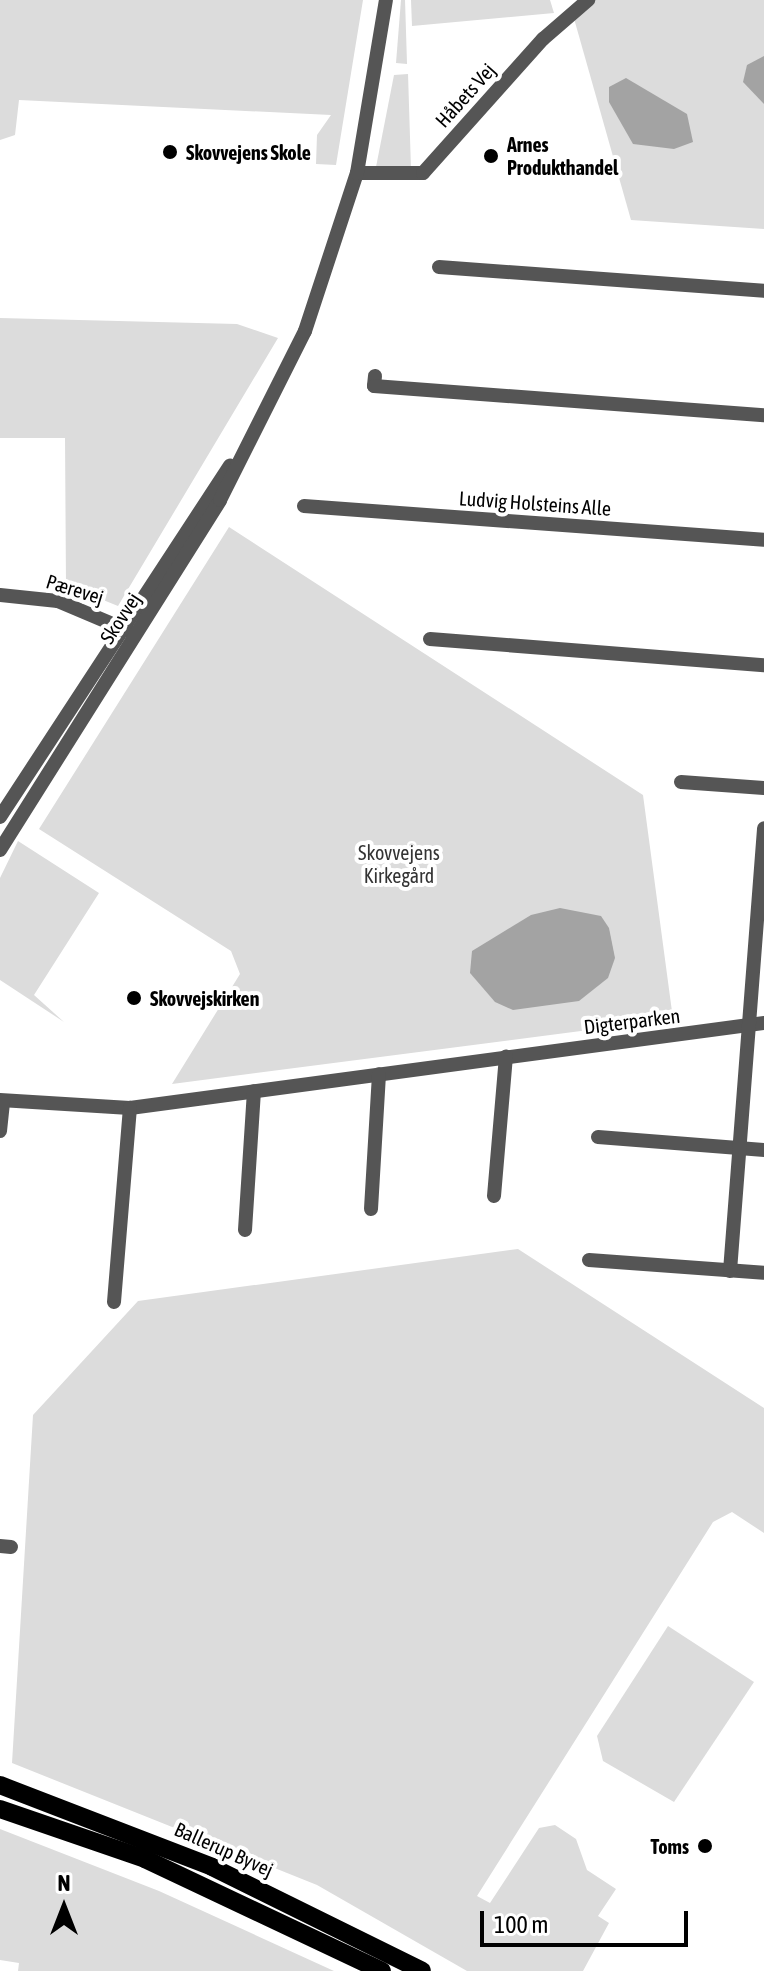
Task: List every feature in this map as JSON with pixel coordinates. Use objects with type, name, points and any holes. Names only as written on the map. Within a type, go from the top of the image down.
[{"type":"main road","name":"Ballerup Byvej","points":[[0,1785],[212,1867],[422,1971]]},
{"type":"main road","name":"Ballerup Byvej","points":[[0,1809],[145,1859],[382,1971]]},
{"type":"street","name":"Skovvej","points":[[0,817],[128,630],[270,406],[326,276],[357,173],[386,0]]},
{"type":"street","name":"Håbets Vej","points":[[357,173],[423,173],[543,39],[588,0]]},
{"type":"street","points":[[439,267],[764,291]]},
{"type":"street","points":[[375,376],[374,386],[764,415]]},
{"type":"street","name":"Ludvig Holsteins Alle","points":[[304,506],[764,540]]},
{"type":"street","name":"Pærevej","points":[[0,595],[58,601],[128,630]]},
{"type":"street","name":"Skovvej","points":[[0,850],[128,630]]},
{"type":"street","points":[[430,639],[764,665]]},
{"type":"street","points":[[681,782],[764,788]]},
{"type":"street","points":[[730,1271],[740,1148],[757,1024],[764,828]]},
{"type":"street","name":"Digterparken","points":[[2,1101],[130,1108],[757,1024]]},
{"type":"street","points":[[494,1196],[506,1057]]},
{"type":"street","points":[[371,1209],[379,1074]]},
{"type":"street","points":[[245,1230],[254,1091]]},
{"type":"street","points":[[0,1131],[2,1101]]},
{"type":"street","points":[[114,1302],[130,1108]]},
{"type":"street","points":[[598,1137],[764,1150]]},
{"type":"street","points":[[589,1260],[764,1273]]},
{"type":"green space","points":[[0,0],[363,0],[336,165],[316,164],[317,135],[331,115],[19,100],[15,135],[0,140]]},
{"type":"green space","points":[[401,0],[405,0],[407,64],[396,63]]},
{"type":"green space","points":[[411,0],[550,0],[554,13],[412,26]]},
{"type":"green space","points":[[594,0],[764,0],[764,229],[631,220],[573,15]]},
{"type":"green space","points":[[408,74],[411,169],[376,167],[394,75]]},
{"type":"green space","points":[[0,318],[237,324],[278,338],[118,606],[66,585],[65,438],[0,438]]},
{"type":"green space","name":"Skovvejens Kirkegård","points":[[229,527],[643,795],[673,1019],[172,1084],[240,974],[231,951],[39,829]]},
{"type":"green space","points":[[18,841],[99,893],[34,995],[64,1022],[0,980],[0,878]]},
{"type":"green space","points":[[518,1249],[764,1408],[764,1533],[732,1512],[713,1522],[477,1896],[490,1903],[539,1828],[555,1825],[576,1839],[587,1870],[616,1889],[598,1916],[609,1923],[583,1971],[467,1971],[317,1885],[12,1763],[33,1415],[138,1301]]},
{"type":"green space","points":[[668,1626],[754,1682],[674,1802],[603,1761],[597,1736]]},
{"type":"green space","points":[[0,1829],[159,1891],[334,1971],[18,1971],[19,1963],[0,1960]]},
{"type":"shaded area","points":[[764,56],[764,104],[743,82],[747,65]]},
{"type":"shaded area","points":[[626,78],[687,114],[693,142],[674,149],[633,144],[609,102],[609,87]]},
{"type":"shaded area","points":[[560,908],[601,916],[609,928],[615,958],[608,978],[579,1001],[513,1010],[495,1002],[470,973],[472,951],[531,915]]},
{"type":"place","name":"Skovvejens Skole","points":[[170,152]]},
{"type":"place","name":"Arnes Produkthandel","points":[[491,156]]},
{"type":"place","name":"Skovvejskirken","points":[[134,998]]},
{"type":"place","name":"Toms","points":[[705,1846]]}]
